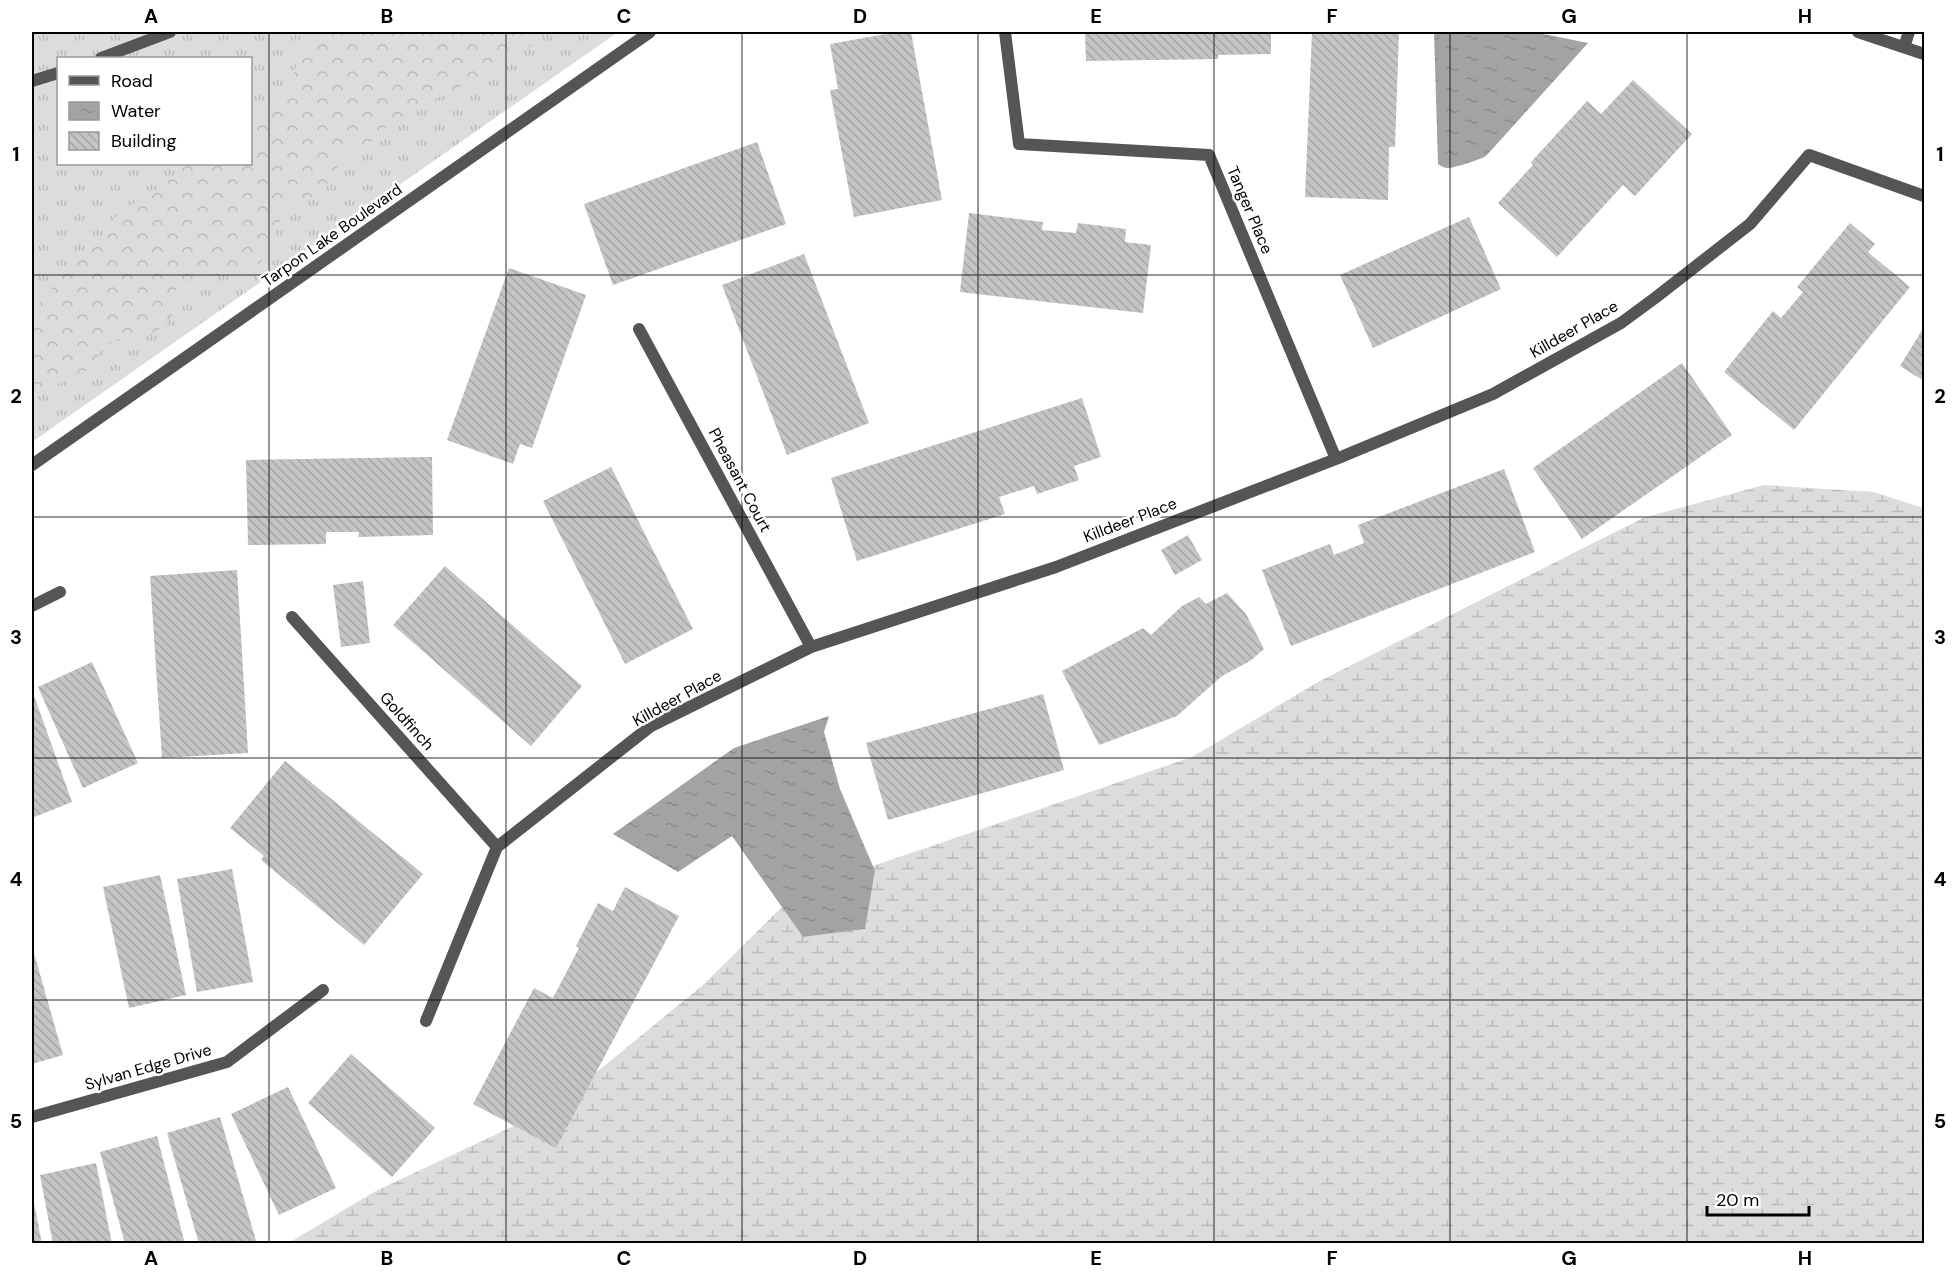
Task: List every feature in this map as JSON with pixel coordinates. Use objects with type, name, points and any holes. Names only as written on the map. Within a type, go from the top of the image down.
[{"type":"street","points":[[104,57],[170,32]]},
{"type":"street","name":"Tarpon Lake Boulevard","points":[[32,465],[650,32]]},
{"type":"street","name":"Tanger Place","points":[[1005,32],[1019,144],[1209,155],[1336,459]]},
{"type":"street","points":[[1858,32],[1924,54]]},
{"type":"street","points":[[1904,47],[1909,32]]},
{"type":"street","points":[[32,81],[57,73]]},
{"type":"street","name":"Killdeer Place","points":[[426,1021],[497,847],[651,726],[812,647],[1056,567],[1336,459],[1493,394],[1621,323],[1750,224],[1809,155],[1924,196]]},
{"type":"street","name":"Pheasant Court","points":[[639,329],[812,647]]},
{"type":"street","points":[[32,606],[60,592]]},
{"type":"street","name":"Goldfinch","points":[[292,616],[497,847]]},
{"type":"street","name":"Sylvan Edge Drive","points":[[32,1117],[227,1062],[323,990]]},
{"type":"green space","points":[[32,32],[618,32],[32,442]]},
{"type":"green space","points":[[323,32],[547,32],[513,60],[431,101],[419,92],[420,105],[410,123],[390,121],[376,139],[348,151],[341,159],[331,179],[320,191],[299,204],[284,209],[268,254],[255,268],[239,275],[209,275],[181,282],[174,294],[177,307],[167,324],[154,332],[115,340],[100,350],[93,366],[78,377],[35,392],[32,396],[32,313],[64,272],[86,255],[121,210],[146,197],[187,165],[252,165],[252,123],[272,109],[288,90],[300,54],[310,41]]},
{"type":"green space","points":[[1764,485],[1873,492],[1924,508],[1924,1243],[287,1244],[374,1192],[554,1107],[703,985],[782,907],[803,937],[865,929],[875,871],[873,866],[1192,757],[1318,682],[1643,518]]},
{"type":"water","points":[[1434,32],[1534,32],[1588,43],[1486,156],[1467,164],[1447,168],[1438,164]]},
{"type":"water","points":[[829,716],[824,732],[840,789],[875,871],[865,929],[803,937],[732,836],[678,872],[613,834],[734,748]]},
{"type":"building","points":[[897,32],[911,32],[942,200],[854,217],[830,90],[838,89],[830,44]]},
{"type":"building","points":[[1085,32],[1271,32],[1271,54],[1218,55],[1218,59],[1086,61]]},
{"type":"building","points":[[1312,32],[1399,32],[1395,147],[1389,147],[1388,200],[1305,197]]},
{"type":"building","points":[[1633,80],[1692,134],[1635,196],[1623,185],[1557,257],[1498,203],[1533,165],[1531,162],[1587,101],[1601,114]]},
{"type":"building","points":[[757,142],[786,224],[613,285],[584,204]]},
{"type":"building","points":[[969,213],[1043,222],[1042,230],[1076,233],[1078,223],[1126,229],[1125,242],[1151,245],[1143,313],[960,292]]},
{"type":"building","points":[[1469,217],[1501,289],[1373,348],[1340,275]]},
{"type":"building","points":[[1850,223],[1875,244],[1868,252],[1910,287],[1794,430],[1724,372],[1773,311],[1781,318],[1803,292],[1797,287]]},
{"type":"building","points":[[804,254],[869,423],[787,455],[722,285]]},
{"type":"building","points":[[509,268],[586,295],[532,448],[520,444],[513,464],[447,440]]},
{"type":"building","points":[[1924,327],[1924,381],[1900,366]]},
{"type":"building","points":[[1682,363],[1732,435],[1582,539],[1533,468]]},
{"type":"building","points":[[1082,398],[1101,457],[1074,466],[1079,480],[1037,494],[1034,486],[999,497],[1005,514],[857,561],[831,478]]},
{"type":"building","points":[[432,457],[433,535],[358,537],[359,532],[326,532],[326,544],[248,545],[246,460]]},
{"type":"building","points":[[611,467],[693,629],[625,664],[543,501]]},
{"type":"building","points":[[1504,469],[1535,552],[1291,646],[1262,570],[1330,544],[1334,555],[1364,543],[1358,525]]},
{"type":"building","points":[[1188,535],[1202,560],[1175,575],[1161,550]]},
{"type":"building","points":[[445,566],[582,686],[531,746],[393,625]]},
{"type":"building","points":[[237,570],[248,753],[162,758],[150,576]]},
{"type":"building","points":[[363,581],[370,643],[341,647],[333,585]]},
{"type":"building","points":[[1227,593],[1246,614],[1264,649],[1250,661],[1222,676],[1177,716],[1099,745],[1062,671],[1143,628],[1151,635],[1182,606],[1199,597],[1206,604]]},
{"type":"building","points":[[92,662],[138,763],[83,788],[38,687]]},
{"type":"building","points":[[32,690],[72,802],[32,818]]},
{"type":"building","points":[[1043,694],[1064,770],[888,820],[866,743]]},
{"type":"building","points":[[285,761],[423,874],[364,945],[261,860],[264,856],[230,828]]},
{"type":"building","points":[[232,869],[253,982],[197,992],[177,879]]},
{"type":"building","points":[[160,875],[186,995],[129,1008],[103,887]]},
{"type":"building","points":[[625,887],[679,916],[556,1148],[473,1104],[534,988],[553,998],[579,948],[576,946],[598,903],[613,911]]},
{"type":"building","points":[[32,946],[63,1055],[32,1064]]},
{"type":"building","points":[[351,1054],[435,1128],[392,1177],[308,1103]]},
{"type":"building","points":[[288,1087],[336,1188],[279,1215],[231,1114]]},
{"type":"building","points":[[220,1117],[257,1244],[199,1244],[167,1133]]},
{"type":"building","points":[[157,1136],[185,1244],[125,1244],[100,1152]]},
{"type":"building","points":[[96,1163],[112,1244],[53,1244],[40,1175]]},
{"type":"building","points":[[33,1198],[42,1244],[32,1244]]}]
